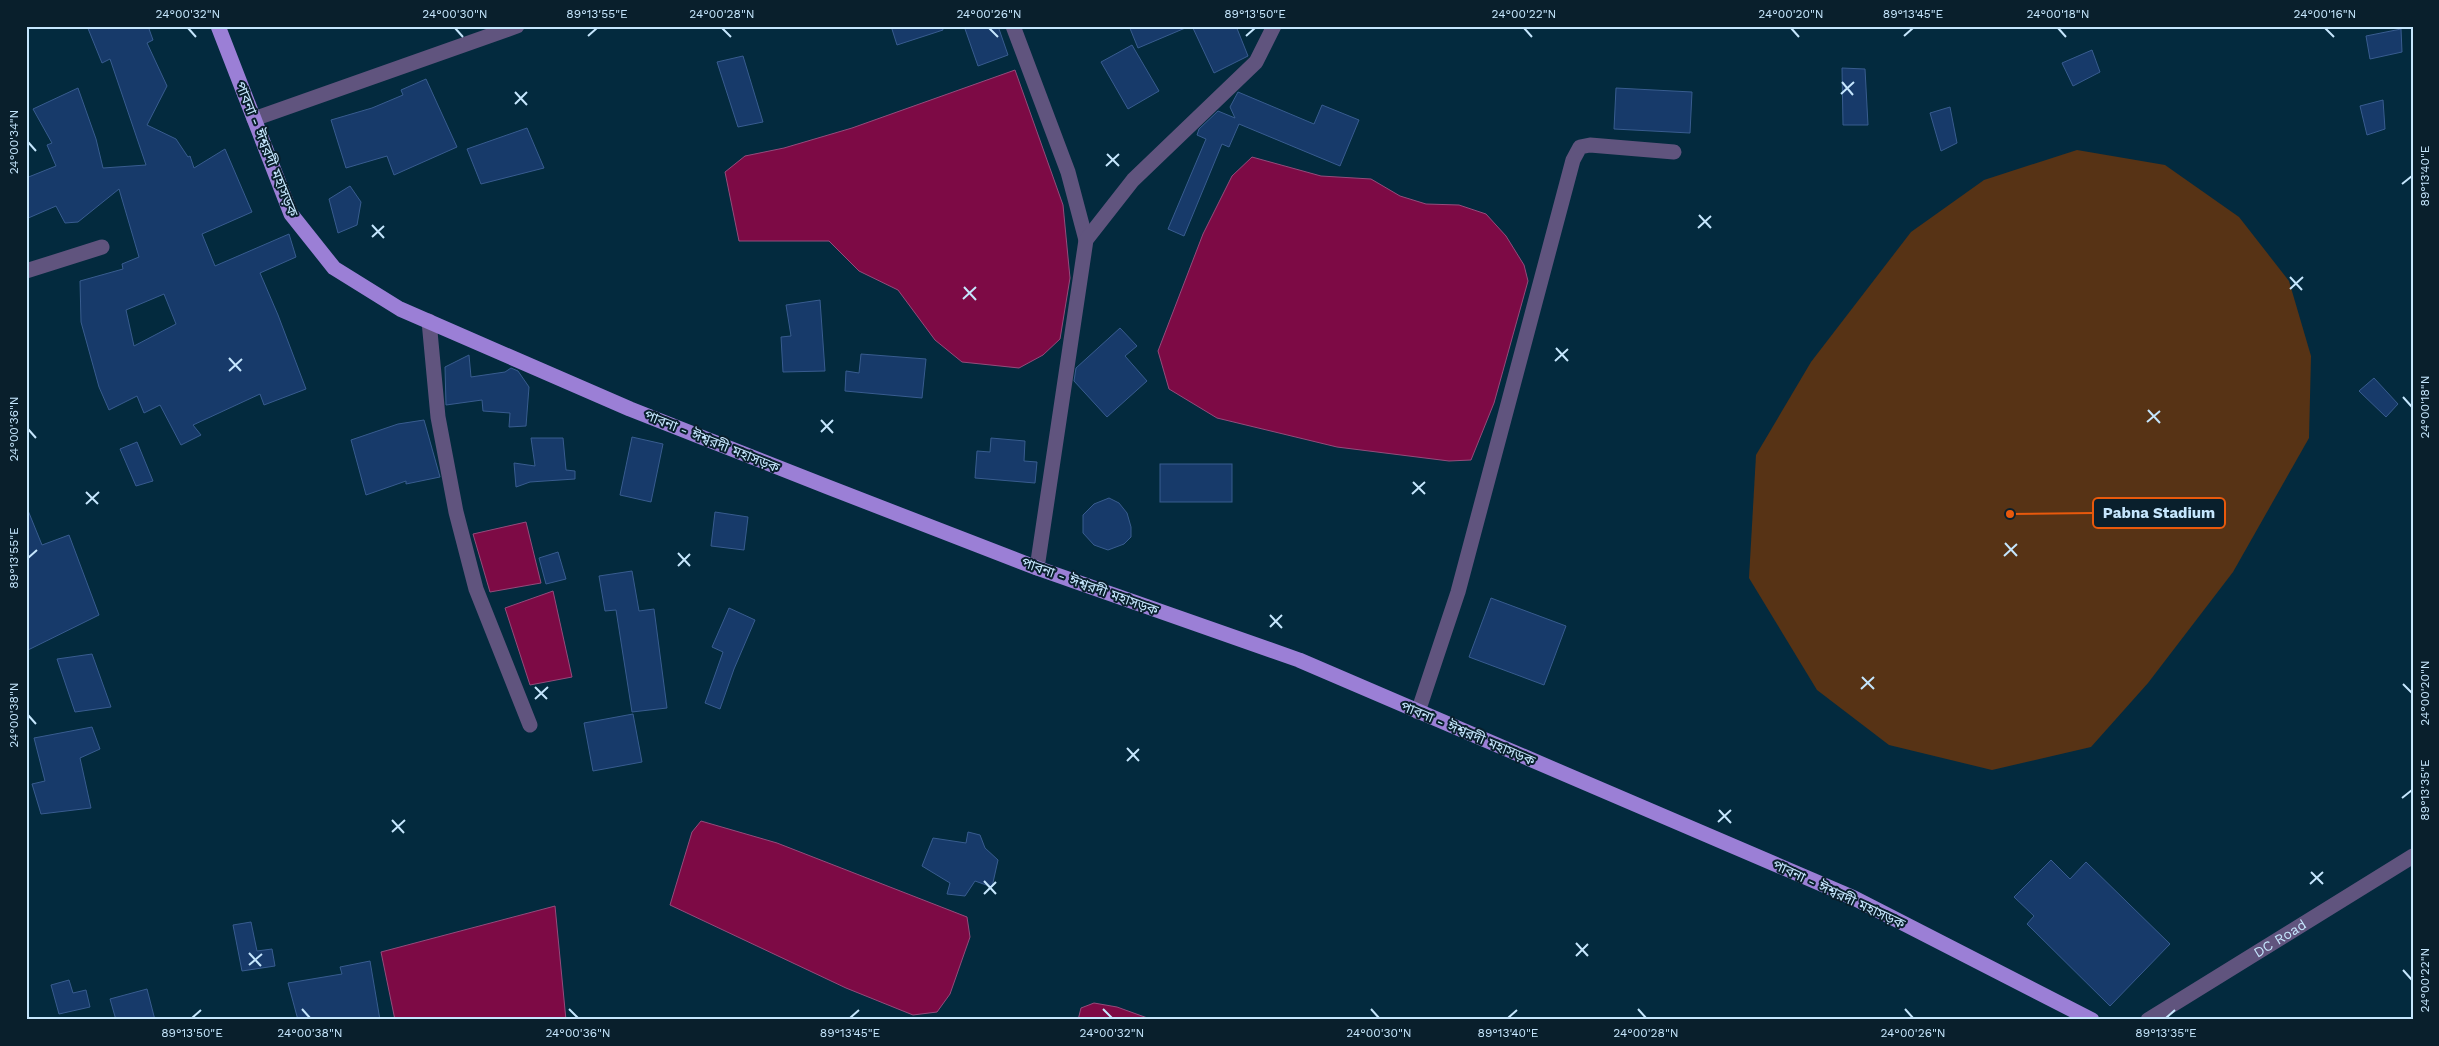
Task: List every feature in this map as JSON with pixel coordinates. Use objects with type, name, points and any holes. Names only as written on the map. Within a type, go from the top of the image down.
[{"type":"main road","name":"পাবনা - ঈশ্বরদী মহাসড়ক","points":[[218,26],[291,214],[334,268],[400,309],[630,409],[1037,568],[1298,660],[1854,898],[2092,1020]]},
{"type":"street","points":[[254,119],[517,26]]},
{"type":"street","points":[[1013,26],[1068,172],[1086,240],[1037,568]]},
{"type":"street","points":[[1086,240],[1133,180],[1256,62],[1274,26]]},
{"type":"street","points":[[1418,712],[1458,592],[1573,160],[1580,147],[1590,144],[1674,152]]},
{"type":"street","points":[[26,271],[102,247]]},
{"type":"street","points":[[429,322],[438,416],[456,512],[476,590],[530,725]]},
{"type":"street","name":"DC Road","points":[[2148,1020],[2413,856]]},
{"type":"shaded area","points":[[1015,70],[1063,205],[1070,278],[1060,339],[1043,355],[1019,368],[962,362],[935,340],[898,290],[859,271],[829,241],[739,241],[725,172],[745,156],[784,148],[852,128]]},
{"type":"shaded area","points":[[2077,150],[2165,165],[2239,217],[2289,281],[2311,356],[2309,438],[2233,572],[2148,683],[2091,747],[1992,770],[1889,745],[1817,690],[1749,578],[1756,455],[1811,362],[1911,232],[1984,180]]},
{"type":"shaded area","points":[[1252,157],[1321,176],[1371,179],[1400,196],[1426,204],[1459,205],[1486,214],[1506,236],[1524,265],[1528,281],[1494,403],[1471,460],[1449,461],[1337,447],[1217,418],[1169,389],[1158,351],[1203,234],[1232,176]]},
{"type":"shaded area","points":[[526,522],[541,583],[490,592],[473,534]]},
{"type":"shaded area","points":[[553,591],[572,677],[530,685],[505,608]]},
{"type":"shaded area","points":[[701,821],[777,843],[967,917],[970,937],[950,994],[937,1012],[913,1015],[846,988],[670,905],[692,832]]},
{"type":"shaded area","points":[[555,906],[566,1020],[395,1020],[381,952]]},
{"type":"shaded area","points":[[1094,1003],[1117,1007],[1153,1020],[1078,1020],[1081,1008]]},
{"type":"building","points":[[87,26],[148,26],[153,40],[147,43],[167,86],[147,125],[176,139],[188,157],[190,156],[194,168],[225,149],[252,212],[202,234],[215,266],[289,234],[296,257],[260,273],[306,389],[264,405],[260,394],[193,425],[201,435],[181,445],[160,405],[144,413],[137,396],[109,410],[99,387],[81,322],[80,281],[123,269],[122,264],[139,257],[119,189],[78,222],[65,223],[56,206],[26,219],[26,178],[56,166],[47,145],[52,143],[33,109],[78,88],[96,139],[103,168],[146,165],[110,59],[102,63]],"holes":[[[164,294],[176,324],[134,346],[126,310]]]},
{"type":"building","points":[[891,26],[942,26],[943,30],[897,45]]},
{"type":"building","points":[[964,26],[998,26],[1008,55],[978,66]]},
{"type":"building","points":[[1129,26],[1190,26],[1138,48]]},
{"type":"building","points":[[1192,26],[1236,26],[1248,56],[1214,73]]},
{"type":"building","points":[[2401,29],[2402,52],[2370,59],[2366,36]]},
{"type":"building","points":[[1132,45],[1159,91],[1128,109],[1101,62]]},
{"type":"building","points":[[2092,50],[2100,72],[2073,86],[2062,63]]},
{"type":"building","points":[[743,56],[763,122],[738,127],[717,62]]},
{"type":"building","points":[[1842,68],[1865,69],[1868,125],[1843,125]]},
{"type":"building","points":[[426,79],[457,147],[394,175],[387,156],[346,168],[331,120],[372,108],[403,95],[401,90]]},
{"type":"building","points":[[1616,88],[1692,92],[1690,133],[1614,129]]},
{"type":"building","points":[[1238,92],[1314,124],[1322,105],[1359,120],[1340,166],[1239,124],[1229,147],[1222,144],[1184,236],[1168,229],[1206,139],[1197,135],[1199,129],[1218,111],[1235,118],[1230,107]]},
{"type":"building","points":[[2383,100],[2385,129],[2367,135],[2360,106]]},
{"type":"building","points":[[1950,107],[1957,143],[1941,151],[1930,113]]},
{"type":"building","points":[[527,128],[544,168],[481,184],[467,149]]},
{"type":"building","points":[[350,186],[361,202],[357,225],[338,233],[329,199]]},
{"type":"building","points":[[820,300],[825,371],[783,372],[781,337],[791,336],[786,305]]},
{"type":"building","points":[[1120,328],[1137,346],[1125,356],[1147,381],[1107,417],[1074,381],[1076,368]]},
{"type":"building","points":[[861,354],[926,359],[922,398],[845,391],[846,371],[859,373]]},
{"type":"building","points":[[469,355],[471,377],[505,372],[511,368],[518,371],[529,387],[526,426],[509,427],[510,413],[483,411],[482,400],[446,405],[445,367]]},
{"type":"building","points":[[2374,378],[2398,404],[2386,417],[2359,391]]},
{"type":"building","points":[[424,420],[440,477],[406,484],[406,481],[366,495],[351,440],[398,424]]},
{"type":"building","points":[[632,437],[663,444],[651,502],[620,495]]},
{"type":"building","points":[[531,438],[563,438],[566,470],[575,471],[575,479],[530,482],[516,487],[514,463],[535,466]]},
{"type":"building","points":[[991,438],[1025,441],[1024,461],[1037,462],[1035,483],[975,478],[977,451],[990,452]]},
{"type":"building","points":[[137,442],[153,481],[136,486],[120,449]]},
{"type":"building","points":[[1160,464],[1232,464],[1232,502],[1160,502]]},
{"type":"building","points":[[1109,498],[1119,503],[1127,513],[1131,527],[1131,537],[1124,544],[1108,550],[1094,545],[1083,533],[1083,515],[1094,504]]},
{"type":"building","points":[[27,508],[42,545],[69,535],[99,615],[26,651]]},
{"type":"building","points":[[715,512],[748,517],[744,550],[711,546]]},
{"type":"building","points":[[558,552],[566,579],[546,584],[539,558]]},
{"type":"building","points":[[632,571],[639,611],[654,609],[667,708],[632,712],[616,610],[605,611],[599,576]]},
{"type":"building","points":[[1491,598],[1566,626],[1544,685],[1469,657]]},
{"type":"building","points":[[729,608],[755,620],[734,669],[720,709],[705,703],[723,652],[712,647]]},
{"type":"building","points":[[92,654],[111,707],[75,712],[57,659]]},
{"type":"building","points":[[633,714],[642,762],[593,771],[584,723]]},
{"type":"building","points":[[92,727],[100,749],[80,758],[91,808],[41,814],[32,784],[45,781],[34,738]]},
{"type":"building","points":[[968,832],[980,835],[985,848],[998,860],[992,887],[975,881],[965,896],[947,894],[950,883],[922,866],[933,838],[966,843]]},
{"type":"building","points":[[2051,860],[2070,879],[2086,862],[2170,944],[2110,1006],[2027,924],[2034,916],[2014,897]]},
{"type":"building","points":[[251,922],[257,951],[272,949],[275,966],[242,971],[233,925]]},
{"type":"building","points":[[370,961],[380,1020],[298,1020],[288,983],[342,974],[340,967]]},
{"type":"building","points":[[69,980],[73,993],[86,990],[90,1007],[59,1014],[51,985]]},
{"type":"building","points":[[147,989],[155,1020],[116,1020],[110,999]]},
{"type":"place","name":"Pabna Stadium","points":[[2010,514]]}]
